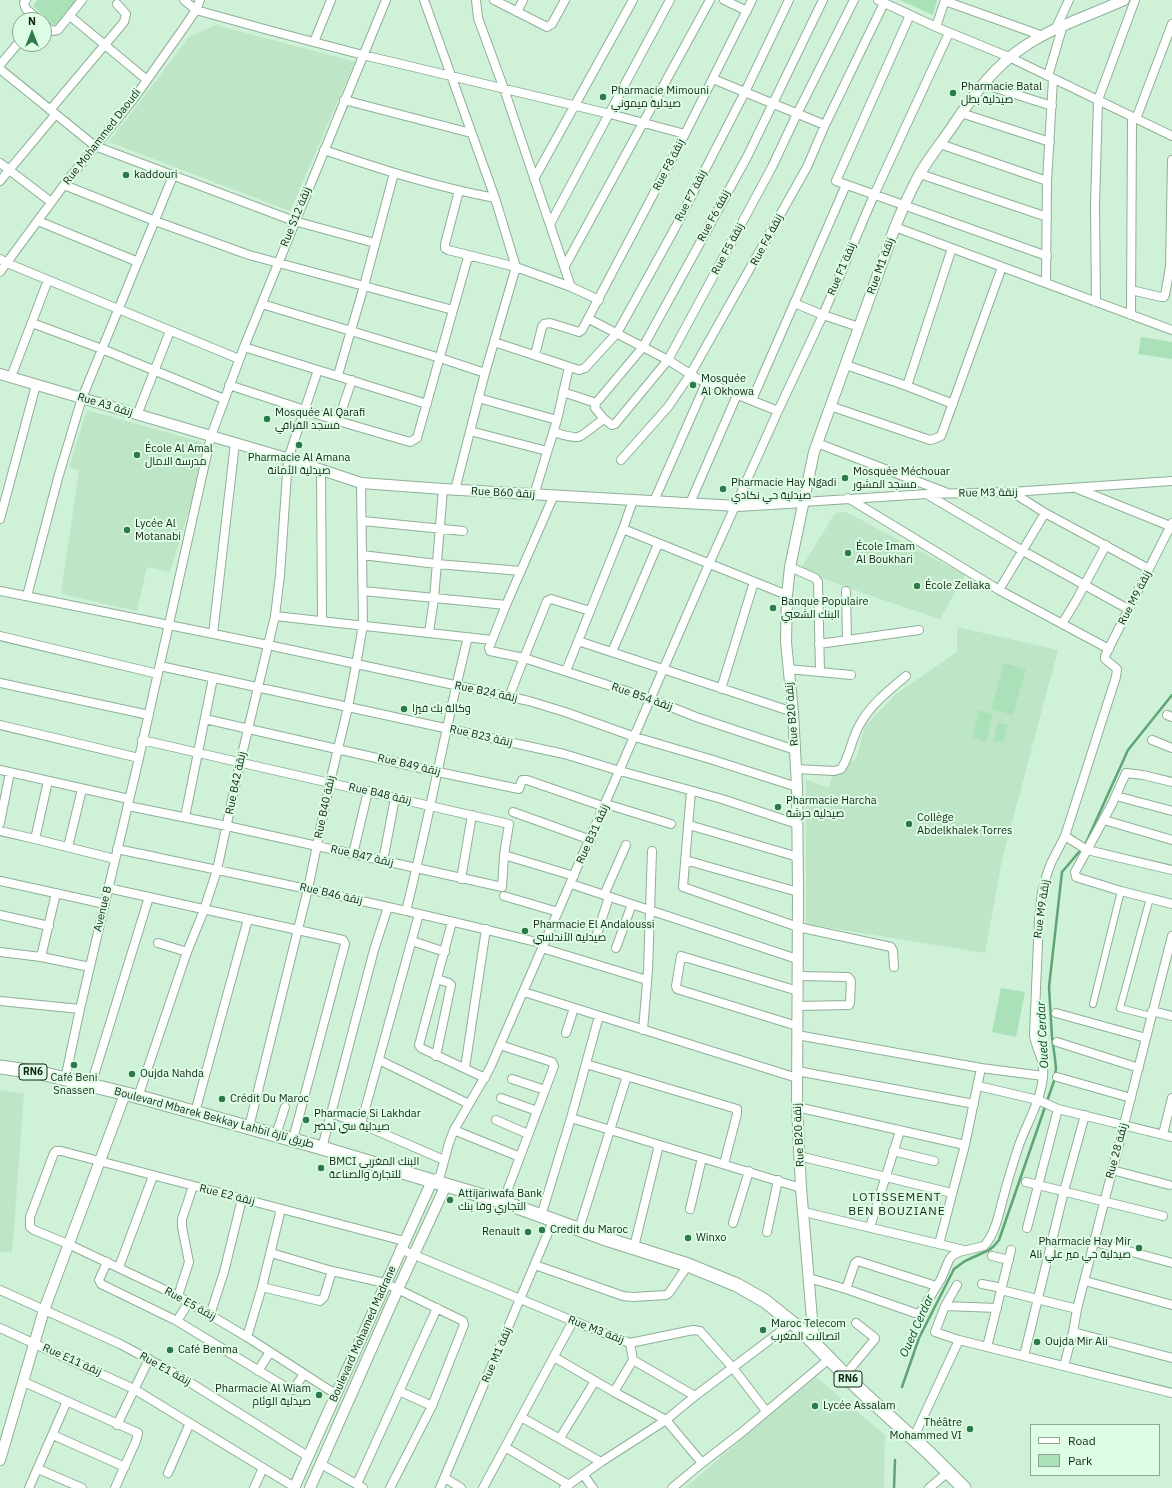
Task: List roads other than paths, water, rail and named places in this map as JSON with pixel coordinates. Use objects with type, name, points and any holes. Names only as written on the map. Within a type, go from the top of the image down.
[{"type":"main road","name":"Boulevard Mbarek Bekkay Lahbil طريق تازة","points":[[0,1067],[18,1069],[65,1079],[138,1097],[439,1180],[634,1248],[688,1265],[750,1291],[792,1323],[814,1343],[873,1403],[909,1435]]},
{"type":"main road","name":"RN6","points":[[909,1435],[964,1488]]},
{"type":"street","points":[[26,0],[24,7],[29,12]]},
{"type":"street","points":[[52,31],[57,31],[82,0]]},
{"type":"street","points":[[184,0],[196,10],[314,42],[610,114],[685,134]]},
{"type":"street","name":"Rue Mohammed Daoudi","points":[[0,272],[3,261],[38,221],[64,185],[135,97],[196,10],[200,0]]},
{"type":"street","points":[[314,42],[331,0]]},
{"type":"street","name":"Rue S12 زنقة","points":[[169,625],[211,436],[239,359],[386,0]]},
{"type":"street","points":[[424,0],[495,198],[516,267],[478,398],[456,490]]},
{"type":"street","points":[[476,0],[478,18],[504,89],[571,286]]},
{"type":"street","points":[[494,0],[547,28],[552,24],[565,0]]},
{"type":"street","points":[[517,12],[523,0]]},
{"type":"street","points":[[534,179],[633,0]]},
{"type":"street","points":[[550,224],[670,0]]},
{"type":"street","points":[[565,266],[710,0]]},
{"type":"street","points":[[724,0],[747,11]]},
{"type":"street","name":"Rue F8 زنقة","points":[[535,355],[544,324],[550,323],[579,332],[584,328],[685,134],[752,0]]},
{"type":"street","name":"Rue F7 زنقة","points":[[569,367],[579,370],[585,368],[616,333],[675,228],[745,92],[789,0]]},
{"type":"street","name":"Rue F6 زنقة","points":[[596,403],[643,347],[747,157],[823,0]]},
{"type":"street","name":"Rue F5 زنقة","points":[[604,419],[612,425],[615,424],[668,360],[772,167],[854,0]]},
{"type":"street","points":[[936,27],[945,0],[1043,36]]},
{"type":"street","points":[[1046,283],[1047,180],[1052,106],[1051,78],[1059,28],[1069,0]]},
{"type":"street","name":"Rue M1 زنقة","points":[[803,502],[811,463],[830,406],[895,227],[920,174],[961,113],[983,84],[1010,57],[1027,44],[1059,28],[1124,0]]},
{"type":"street","points":[[1096,302],[1095,206],[1098,100],[1135,0]]},
{"type":"street","points":[[881,1],[949,33],[1010,57],[1172,136]]},
{"type":"street","name":"Rue F4 زنقة","points":[[621,460],[668,407],[690,375],[806,167],[881,1]]},
{"type":"street","points":[[0,181],[118,31],[126,18],[126,14],[117,4]]},
{"type":"street","points":[[910,15],[836,179],[837,182],[1047,256]]},
{"type":"street","points":[[70,16],[147,80]]},
{"type":"street","points":[[1131,314],[1134,118],[1172,24]]},
{"type":"street","name":"Rue F1 زنقة","points":[[737,506],[778,411],[823,315],[874,195],[949,33]]},
{"type":"street","points":[[0,65],[12,51]]},
{"type":"street","points":[[0,69],[95,146],[294,222],[374,243]]},
{"type":"street","points":[[713,79],[825,125]]},
{"type":"street","points":[[983,84],[1052,106]]},
{"type":"street","points":[[344,100],[471,133]]},
{"type":"street","points":[[961,113],[1050,142]]},
{"type":"street","points":[[940,144],[1047,180]]},
{"type":"street","points":[[324,150],[394,173],[459,191],[495,198]]},
{"type":"street","points":[[1131,290],[1161,297],[1169,294],[1171,267],[1172,160]]},
{"type":"street","points":[[0,162],[51,202]]},
{"type":"street","points":[[338,375],[364,286],[374,243],[394,173]]},
{"type":"street","points":[[920,174],[1047,217]]},
{"type":"street","points":[[27,596],[58,478],[82,398],[173,176]]},
{"type":"street","points":[[64,185],[155,221],[249,255],[453,310]]},
{"type":"street","points":[[752,400],[846,185]]},
{"type":"street","points":[[459,191],[445,248],[468,256],[516,267],[571,286],[599,300]]},
{"type":"street","points":[[38,221],[138,262]]},
{"type":"street","points":[[895,227],[1172,330]]},
{"type":"street","points":[[907,386],[952,248]]},
{"type":"street","points":[[230,385],[338,421],[410,442],[417,438],[468,256]]},
{"type":"street","points":[[3,261],[239,359]]},
{"type":"street","points":[[830,406],[930,440],[941,436],[1002,267]]},
{"type":"street","points":[[11,377],[48,280]]},
{"type":"street","points":[[794,303],[823,315],[859,327]]},
{"type":"street","points":[[262,304],[440,358],[485,374]]},
{"type":"street","points":[[589,319],[668,360],[690,375],[706,383],[778,411]]},
{"type":"street","points":[[32,323],[102,349],[224,399]]},
{"type":"street","points":[[137,415],[170,331]]},
{"type":"street","points":[[494,342],[569,367],[557,420],[534,495]]},
{"type":"street","points":[[244,347],[338,375],[427,404]]},
{"type":"street","points":[[846,365],[953,404]]},
{"type":"street","name":"Rue B42 زنقة","points":[[138,1097],[187,952],[204,910],[217,870],[240,763],[275,616],[280,575],[288,459],[318,370]]},
{"type":"street","name":"Rue A3 زنقة","points":[[0,374],[211,436]]},
{"type":"street","points":[[338,421],[352,380]]},
{"type":"street","points":[[654,501],[706,383]]},
{"type":"street","points":[[0,519],[36,385]]},
{"type":"street","points":[[553,432],[578,437],[604,419],[595,408],[596,403],[563,392]]},
{"type":"street","points":[[690,503],[737,396]]},
{"type":"street","points":[[478,398],[557,420]]},
{"type":"street","points":[[470,431],[548,451]]},
{"type":"street","name":"Rue B60 زنقة","points":[[211,436],[321,469],[361,483],[534,495],[737,506],[803,502]]},
{"type":"street","points":[[213,634],[235,443]]},
{"type":"street","points":[[817,443],[949,494]]},
{"type":"street","points":[[321,469],[322,621]]},
{"type":"street","name":"Rue M3 زنقة","points":[[803,502],[927,494],[1077,489],[1172,481]]},
{"type":"street","name":"Rue B40 زنقة","points":[[249,1127],[308,889],[337,749],[348,707],[363,625],[361,483]]},
{"type":"street","points":[[429,632],[434,599],[443,489]]},
{"type":"street","points":[[1077,489],[1171,525]]},
{"type":"street","points":[[1012,492],[1045,513],[1149,569]]},
{"type":"street","points":[[927,494],[1023,551],[1128,609]]},
{"type":"street","points":[[490,644],[554,495]]},
{"type":"street","points":[[848,498],[999,590],[1108,649]]},
{"type":"street","points":[[566,672],[623,530],[633,500]]},
{"type":"street","name":"Rue B20 زنقة","points":[[803,502],[790,567],[787,595],[786,642],[793,712],[796,769],[798,857],[797,1107],[801,1188],[814,1343]]},
{"type":"street","name":"Rue B31 زنقة","points":[[439,1180],[454,1130],[490,1068],[606,806],[651,698],[665,670],[710,564],[737,506]]},
{"type":"street","points":[[999,590],[1045,513]]},
{"type":"street","points":[[362,521],[463,531]]},
{"type":"street","name":"Rue M9 زنقة","points":[[846,1289],[918,1314],[941,1279],[949,1260],[956,1253],[984,1246],[991,1237],[1019,1146],[1039,1100],[1043,1076],[1043,1060],[1035,1042],[1034,1035],[1039,919],[1042,892],[1047,874],[1065,836],[1117,671],[1116,668],[1105,658],[1108,649],[1171,525]]},
{"type":"street","points":[[623,530],[787,595]]},
{"type":"street","points":[[612,652],[658,544]]},
{"type":"street","points":[[1062,624],[1106,545]]},
{"type":"street","points":[[362,555],[437,564],[521,571]]},
{"type":"street","points":[[790,567],[815,578],[818,582],[820,671]]},
{"type":"street","points":[[721,689],[754,582]]},
{"type":"street","name":"Rue B24 زنقة","points":[[0,591],[268,645],[540,704],[634,737],[710,758],[796,787]]},
{"type":"street","points":[[363,591],[506,605]]},
{"type":"street","points":[[846,591],[847,640]]},
{"type":"street","points":[[509,697],[548,600],[551,599],[590,611]]},
{"type":"street","name":"Rue B54 زنقة","points":[[275,616],[468,637],[490,644],[492,652],[524,658],[651,698],[696,717],[795,750]]},
{"type":"street","name":"Avenue B","points":[[65,1079],[169,625]]},
{"type":"street","points":[[819,644],[919,630]]},
{"type":"street","name":"Rue B23 زنقة","points":[[0,636],[159,670],[213,678],[564,754],[797,824]]},
{"type":"street","points":[[406,911],[417,868],[429,806],[468,637]]},
{"type":"street","points":[[578,641],[793,712]]},
{"type":"street","points":[[788,669],[851,675]]},
{"type":"street","points":[[796,769],[834,771],[841,769],[859,725],[888,691],[906,676]]},
{"type":"street","points":[[185,816],[213,678]]},
{"type":"street","points":[[0,683],[149,715]]},
{"type":"street","name":"Rue B49 زنقة","points":[[205,719],[519,789],[522,780],[527,780],[606,806]]},
{"type":"street","points":[[0,725],[139,758]]},
{"type":"street","name":"Rue B48 زنقة","points":[[142,740],[509,824],[504,855],[502,887]]},
{"type":"street","points":[[1152,740],[1172,748]]},
{"type":"street","name":"Rue B47 زنقة","points":[[0,770],[227,826],[502,887]]},
{"type":"street","points":[[0,823],[10,772]]},
{"type":"street","points":[[1172,782],[1126,772],[1104,820],[1086,849],[1076,869],[1076,877],[1121,891],[1172,904]]},
{"type":"street","points":[[35,838],[48,781]]},
{"type":"street","points":[[68,847],[82,789]]},
{"type":"street","points":[[353,854],[368,791]]},
{"type":"street","points":[[691,791],[683,884],[685,888],[798,927],[891,947],[893,951],[894,966]]},
{"type":"street","points":[[1116,796],[1172,811]]},
{"type":"street","points":[[383,861],[395,798]]},
{"type":"street","points":[[606,806],[670,824]]},
{"type":"street","points":[[513,812],[591,840]]},
{"type":"street","points":[[461,879],[472,815]]},
{"type":"street","points":[[1104,820],[1172,840]]},
{"type":"street","points":[[689,825],[798,857]]},
{"type":"street","points":[[0,831],[35,838],[115,859]]},
{"type":"street","points":[[1065,836],[1086,849],[1172,870]]},
{"type":"street","points":[[597,934],[607,896],[626,845]]},
{"type":"street","name":"Rue B46 زنقة","points":[[117,849],[308,889],[486,929],[647,980]]},
{"type":"street","points":[[643,1030],[651,910],[652,851]]},
{"type":"street","points":[[504,855],[574,876]]},
{"type":"street","points":[[685,860],[798,892]]},
{"type":"street","points":[[0,881],[105,904]]},
{"type":"street","points":[[571,884],[797,959]]},
{"type":"street","points":[[108,888],[342,939],[344,941],[344,946],[293,1139]]},
{"type":"street","points":[[1093,1004],[1121,891]]},
{"type":"street","points":[[41,957],[56,893]]},
{"type":"street","points":[[504,896],[558,912]]},
{"type":"street","points":[[91,1085],[149,897]]},
{"type":"street","points":[[1150,898],[1120,1008],[1172,1016]]},
{"type":"street","points":[[616,948],[632,904]]},
{"type":"street","points":[[322,1148],[374,950],[388,907]]},
{"type":"street","points":[[361,1124],[419,914]]},
{"type":"street","points":[[0,915],[49,926]]},
{"type":"street","points":[[194,1112],[248,919]]},
{"type":"street","points":[[452,922],[419,1044],[421,1048],[436,1056],[485,1078]]},
{"type":"street","points":[[465,1068],[486,929]]},
{"type":"street","name":"Rue 28 زنقة","points":[[1064,1366],[1073,1332],[1077,1309],[1172,936]]},
{"type":"street","points":[[412,942],[444,952]]},
{"type":"street","points":[[158,943],[187,952]]},
{"type":"street","points":[[0,952],[41,957],[90,967]]},
{"type":"street","points":[[798,991],[681,956],[676,984],[678,989],[797,1030],[981,1068],[1043,1076]]},
{"type":"street","points":[[1163,970],[1172,973]]},
{"type":"street","points":[[797,1006],[849,1005],[851,981],[848,978],[798,976]]},
{"type":"street","points":[[436,1056],[451,985],[449,982],[437,979]]},
{"type":"street","points":[[524,992],[643,1030],[797,1074],[974,1104]]},
{"type":"street","points":[[0,1001],[80,1009]]},
{"type":"street","points":[[566,1033],[574,1008]]},
{"type":"street","points":[[1056,1013],[1146,1038]]},
{"type":"street","name":"Rue M1 زنقة","points":[[440,1488],[535,1265],[571,1118],[599,1016]]},
{"type":"street","points":[[1057,1042],[1139,1068]]},
{"type":"street","points":[[500,1045],[552,1062],[554,1066],[502,1202]]},
{"type":"street","points":[[379,1060],[469,1104]]},
{"type":"street","points":[[586,1064],[737,1109],[724,1164]]},
{"type":"street","points":[[939,1244],[974,1104],[981,1068]]},
{"type":"street","points":[[579,1229],[628,1076]]},
{"type":"street","points":[[1057,1077],[1131,1098]]},
{"type":"street","points":[[512,1079],[545,1090]]},
{"type":"street","points":[[978,1086],[1039,1100],[1058,1109],[1172,1137]]},
{"type":"street","name":"Rue E11 زنقة","points":[[125,1094],[68,1244],[44,1310],[34,1343],[134,1389],[295,1488]]},
{"type":"street","points":[[501,1098],[538,1110]]},
{"type":"street","points":[[1163,1134],[1172,1098]]},
{"type":"street","points":[[276,1135],[285,1107]]},
{"type":"street","points":[[797,1107],[964,1145]]},
{"type":"street","points":[[1027,1228],[1058,1109]]},
{"type":"street","points":[[331,1113],[361,1124],[444,1160]]},
{"type":"street","points":[[1024,1356],[1064,1191],[1085,1115]]},
{"type":"street","points":[[571,1118],[801,1188]]},
{"type":"street","points":[[496,1120],[528,1134]]},
{"type":"street","points":[[454,1130],[520,1157]]},
{"type":"street","points":[[870,1227],[900,1131]]},
{"type":"street","points":[[634,1248],[660,1145]]},
{"type":"street","name":"Rue E2 زنقة","points":[[34,1230],[30,1227],[30,1217],[52,1156],[54,1152],[61,1151],[281,1209],[402,1245]]},
{"type":"street","points":[[893,1151],[934,1161]]},
{"type":"street","points":[[800,1156],[952,1193]]},
{"type":"street","points":[[690,1209],[702,1158]]},
{"type":"street","points":[[1112,1170],[1169,1185]]},
{"type":"street","points":[[733,1223],[749,1171]]},
{"type":"street","points":[[119,1267],[153,1176]]},
{"type":"street","name":"Boulevard Mohamed Madrane","points":[[295,1488],[402,1245],[439,1180]]},
{"type":"street","name":"Boulevard Mohamed Madrane","points":[[310,1488],[413,1255],[439,1180]]},
{"type":"street","points":[[767,1232],[778,1180]]},
{"type":"street","points":[[1026,1182],[1163,1216]]},
{"type":"street","points":[[178,1296],[189,1262],[182,1227],[182,1219],[193,1186]]},
{"type":"street","points":[[210,1315],[224,1272],[242,1199]]},
{"type":"street","points":[[247,1337],[262,1287],[281,1209]]},
{"type":"street","points":[[804,1212],[965,1251]]},
{"type":"street","name":"Rue E5 زنقة","points":[[34,1230],[119,1267],[178,1296],[247,1337],[337,1395]]},
{"type":"street","points":[[1095,1242],[1172,1264]]},
{"type":"street","name":"Rue M3 زنقة","points":[[402,1245],[413,1255],[520,1300],[630,1342],[696,1330],[703,1335],[733,1368],[766,1411]]},
{"type":"street","points":[[987,1347],[1011,1250]]},
{"type":"street","points":[[271,1253],[332,1271],[385,1283],[462,1319],[464,1325],[432,1406],[390,1488]]},
{"type":"street","points":[[992,1256],[1009,1260]]},
{"type":"street","points":[[809,1278],[846,1289],[855,1263],[858,1261],[936,1286]]},
{"type":"street","points":[[107,1262],[99,1280],[100,1283],[177,1321],[291,1390],[296,1387],[304,1374]]},
{"type":"street","points":[[535,1265],[623,1296],[633,1297],[666,1295],[669,1293],[688,1265]]},
{"type":"street","points":[[262,1287],[320,1301],[324,1297],[332,1271]]},
{"type":"street","points":[[1085,1281],[1172,1304]]},
{"type":"street","points":[[982,1284],[1077,1309]]},
{"type":"street","points":[[957,1285],[945,1306],[935,1332],[959,1340],[1172,1393]]},
{"type":"street","name":"Rue E1 زنقة","points":[[0,1290],[120,1344],[178,1376],[321,1464]]},
{"type":"street","points":[[177,1321],[189,1302]]},
{"type":"street","points":[[945,1306],[997,1308]]},
{"type":"street","points":[[321,1464],[360,1486],[399,1392],[437,1308]]},
{"type":"street","points":[[483,1488],[573,1321]]},
{"type":"street","points":[[505,1447],[566,1486],[666,1420],[695,1396],[792,1323]]},
{"type":"street","points":[[845,1376],[875,1340],[875,1338],[856,1323]]},
{"type":"street","points":[[0,1328],[34,1343],[24,1382],[0,1460]]},
{"type":"street","points":[[1073,1332],[1172,1358]]},
{"type":"street","points":[[909,1435],[959,1340]]},
{"type":"street","points":[[614,1392],[632,1360],[630,1342]]},
{"type":"street","points":[[258,1370],[270,1352]]},
{"type":"street","points":[[554,1357],[666,1420],[702,1462]]},
{"type":"street","points":[[672,1488],[702,1462],[741,1433],[829,1359]]},
{"type":"street","points":[[117,1424],[149,1360]]},
{"type":"street","points":[[632,1360],[695,1396]]},
{"type":"street","points":[[560,1438],[595,1381]]},
{"type":"street","points":[[24,1382],[138,1433],[136,1441],[115,1488]]},
{"type":"street","points":[[399,1392],[432,1406]]},
{"type":"street","points":[[29,1488],[67,1401]]},
{"type":"street","points":[[521,1417],[601,1462]]},
{"type":"street","points":[[168,1473],[190,1423]]},
{"type":"street","points":[[53,1436],[125,1467]]},
{"type":"street","points":[[254,1488],[263,1468]]},
{"type":"street","points":[[38,1469],[82,1488]]},
{"type":"street","points":[[929,1488],[948,1472]]},
{"type":"street","points":[[583,1474],[593,1488]]},
{"type":"street","points":[[445,1478],[461,1488]]},
{"type":"waterway","name":"Oued Cerdar","points":[[902,1387],[919,1338],[954,1269],[965,1261],[989,1250],[999,1240],[1054,1081],[1056,1069],[1052,1037],[1049,987],[1062,872],[1085,845],[1128,750],[1172,695]]},
{"type":"waterway","name":"Oued Cerdar","points":[[894,1488],[895,1460]]},
{"type":"place","name":"Pharmacie Batal صيدلية بطل","points":[[953,93]]},
{"type":"place","name":"Pharmacie Mimouni صيدلية ميموني","points":[[603,97]]},
{"type":"place","name":"kaddouri","points":[[126,175]]},
{"type":"place","name":"Mosquée Al Okhowa","points":[[693,385]]},
{"type":"place","name":"Mosquée Al Qarafi مسجد القرافي","points":[[267,419]]},
{"type":"place","name":"Pharmacie Al Amana صيدلية الأمانة","points":[[299,445]]},
{"type":"place","name":"École Al Amal مدرسة الامال","points":[[137,455]]},
{"type":"place","name":"Mosquée Méchouar مسجد المشور","points":[[845,478]]},
{"type":"place","name":"Pharmacie Hay Ngadi صيدلية حي نكادي","points":[[723,489]]},
{"type":"place","name":"Lycée Al Motanabi","points":[[127,530]]},
{"type":"place","name":"École Imam Al Boukhari","points":[[848,553]]},
{"type":"place","name":"École Zellaka","points":[[917,586]]},
{"type":"place","name":"Banque Populaire البنك الشعبي","points":[[773,608]]},
{"type":"place","name":"وكالة بك فيزا","points":[[404,709]]},
{"type":"place","name":"Pharmacie Harcha صيدلية حرشة","points":[[778,807]]},
{"type":"place","name":"Collège Abdelkhalek Torres","points":[[909,824]]},
{"type":"place","name":"Pharmacie El Andaloussi صيدلية الأندلسي","points":[[525,931]]},
{"type":"place","name":"Café Beni Snassen","points":[[74,1065]]},
{"type":"place","name":"Oujda Nahda","points":[[132,1074]]},
{"type":"place","name":"Crédit Du Maroc","points":[[222,1099]]},
{"type":"place","name":"Pharmacie Si Lakhdar صيدلية سي لخضر","points":[[306,1120]]},
{"type":"place","name":"BMCI البنك المغربي للتجارة والصناعة","points":[[321,1168]]},
{"type":"place","name":"Attijariwafa Bank التجاري وفا بنك","points":[[450,1200]]},
{"type":"place","name":"Credit du Maroc","points":[[542,1230]]},
{"type":"place","name":"Renault","points":[[528,1232]]},
{"type":"place","name":"Winxo","points":[[688,1238]]},
{"type":"place","name":"Pharmacie Hay Mir Ali صيدلية حي مير علي","points":[[1139,1248]]},
{"type":"place","name":"Maroc Telecom اتصالات المغرب","points":[[763,1330]]},
{"type":"place","name":"Oujda Mir Ali","points":[[1037,1342]]},
{"type":"place","name":"Café Benma","points":[[170,1350]]},
{"type":"place","name":"Pharmacie Al Wiam صيدلية الوئام","points":[[319,1395]]},
{"type":"place","name":"Lycée Assalam","points":[[815,1406]]},
{"type":"place","name":"Théâtre Mohammed VI","points":[[970,1429]]},
{"type":"district","name":"LOTISSEMENT BEN BOUZIANE","points":[[897,1205]]}]
